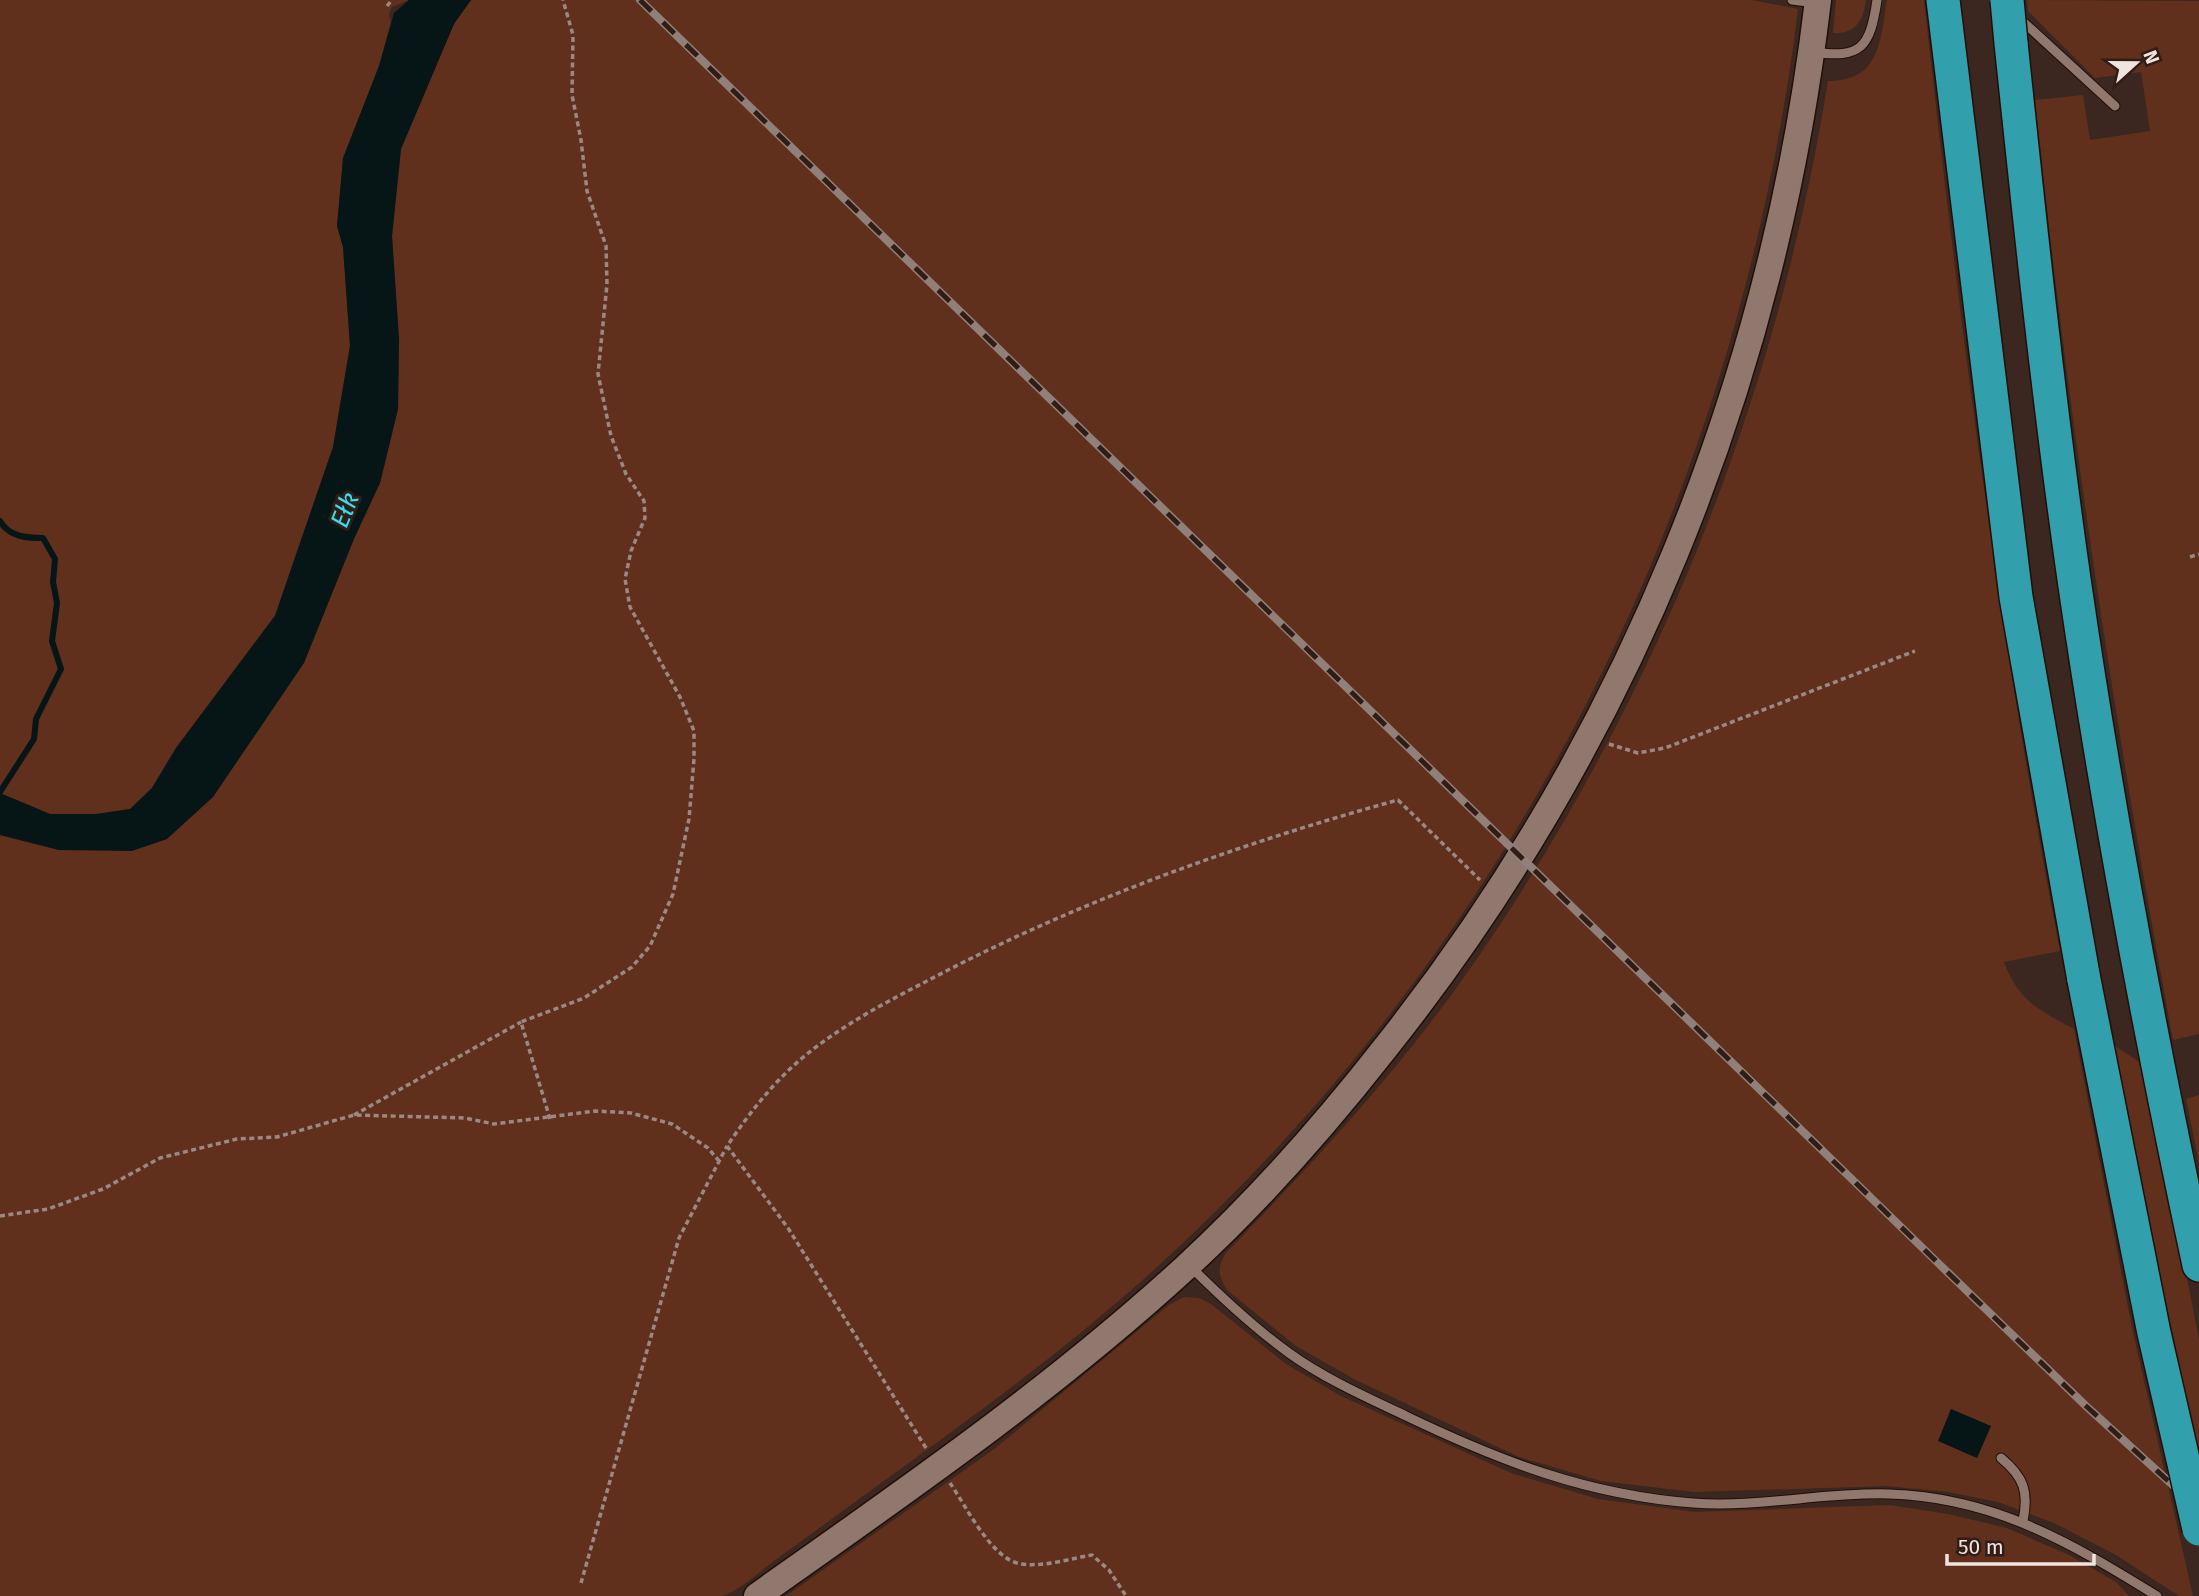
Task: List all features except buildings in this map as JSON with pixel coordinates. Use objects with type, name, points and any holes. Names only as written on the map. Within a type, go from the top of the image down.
[{"type":"highway","points":[[1943,0],[2016,597],[2128,1210],[2199,1529]]},
{"type":"highway","points":[[2007,0],[2037,297],[2075,587],[2152,1036],[2199,1265]]},
{"type":"main road","points":[[758,1596],[939,1467],[1057,1378],[1189,1265],[1315,1134],[1364,1076],[1421,1003],[1496,895],[1592,735],[1669,573],[1729,411],[1773,258],[1790,179],[1811,51],[1809,1]]},
{"type":"lane","points":[[1811,51],[1842,56],[1860,48],[1873,30],[1877,0]]},
{"type":"lane","points":[[1999,0],[2115,106]]},
{"type":"lane","points":[[1189,1265],[1238,1314],[1291,1354],[1352,1391],[1515,1466],[1610,1493],[1695,1503],[1889,1494],[1972,1505],[2023,1521],[2106,1564],[2152,1595]]},
{"type":"lane","points":[[2001,1458],[2021,1476],[2026,1491],[2023,1521]]},
{"type":"path","points":[[387,6],[392,0]]},
{"type":"path","points":[[0,1216],[48,1209],[103,1189],[160,1158],[237,1139],[277,1137],[354,1115],[521,1022],[584,998],[632,967],[650,946],[673,894],[689,819],[694,731],[680,697],[630,607],[625,579],[631,551],[645,518],[643,501],[626,474],[611,436],[598,374],[607,284],[607,246],[587,191],[582,141],[572,95],[573,35],[563,0]]},
{"type":"path","points":[[2190,557],[2199,554]]},
{"type":"path","points":[[1592,735],[1615,748],[1638,752],[1665,748],[1915,651]]},
{"type":"path","points":[[580,1583],[679,1238],[727,1146],[762,1096],[808,1053],[889,1001],[987,949],[1142,885],[1297,828],[1398,800],[1496,895]]},
{"type":"path","points":[[521,1022],[550,1119]]},
{"type":"path","points":[[354,1115],[465,1118],[494,1124],[550,1119],[595,1111],[631,1113],[672,1124],[708,1148],[719,1161]]},
{"type":"path","points":[[727,1146],[788,1228],[996,1552],[1018,1564],[1044,1563],[1091,1555],[1110,1570],[1126,1596]]},
{"type":"shaded area","points":[[0,0],[409,0],[392,7],[389,14],[391,22],[379,66],[343,158],[337,226],[343,247],[350,345],[333,447],[275,615],[176,748],[152,788],[130,809],[96,814],[50,814],[0,793]]},
{"type":"shaded area","points":[[471,0],[1752,0],[1798,9],[1768,190],[1723,366],[1662,537],[1587,702],[1498,860],[1394,1009],[1277,1148],[1146,1277],[1072,1340],[995,1399],[743,1585],[722,1596],[0,1596],[0,835],[59,850],[213,797],[255,733],[380,483],[398,409],[399,339],[392,236],[401,149],[454,23]]},
{"type":"shaded area","points":[[1836,0],[1866,0],[1863,14],[1853,29],[1833,33]]},
{"type":"shaded area","points":[[1887,0],[1924,0],[1951,238],[1999,596],[2060,951],[2004,962],[2016,987],[2024,996],[2040,1010],[2074,1029],[2132,1328],[2193,1596],[2179,1596],[2116,1555],[2054,1523],[1998,1502],[1948,1492],[1887,1486],[1694,1492],[1601,1481],[1519,1457],[1354,1379],[1296,1346],[1227,1290],[1220,1276],[1221,1263],[1226,1253],[1352,1118],[1440,1010],[1534,872],[1595,767],[1650,658],[1698,547],[1740,434],[1776,318],[1805,200],[1828,81],[1845,79],[1868,66],[1879,44]]},
{"type":"shaded area","points":[[2027,0],[2199,1],[2199,1034],[2173,1040],[2095,572],[2062,336],[2035,100],[2083,95],[2090,140],[2150,131],[2141,72],[2095,78],[2028,11]]},
{"type":"shaded area","points":[[2111,1043],[2145,1066],[2199,1339],[2199,1458]]},
{"type":"shaded area","points":[[2199,1095],[2199,1162],[2186,1099]]},
{"type":"shaded area","points":[[1184,1297],[1199,1298],[1211,1304],[1286,1364],[1341,1396],[1511,1473],[1598,1499],[1695,1512],[1890,1505],[1948,1514],[2007,1528],[2069,1555],[2116,1582],[2129,1596],[786,1596],[993,1450],[1169,1305]]},
{"type":"water","name":"Ełk","points":[[409,0],[471,0],[454,24],[401,149],[392,236],[399,339],[398,409],[380,483],[354,539],[304,663],[213,797],[167,839],[132,851],[59,850],[0,835],[0,793],[50,814],[96,814],[130,809],[152,788],[176,748],[275,616],[333,447],[350,346],[343,247],[337,226],[343,158],[379,66],[394,13]]},
{"type":"water","points":[[1951,1409],[1991,1426],[1977,1458],[1938,1441]]},
{"type":"waterway","points":[[0,521],[13,533],[43,538],[55,559],[53,582],[57,603],[52,641],[61,669],[36,719],[34,739],[0,792]]},
{"type":"railway","points":[[640,0],[1937,1262],[2086,1406],[2199,1509]]}]
